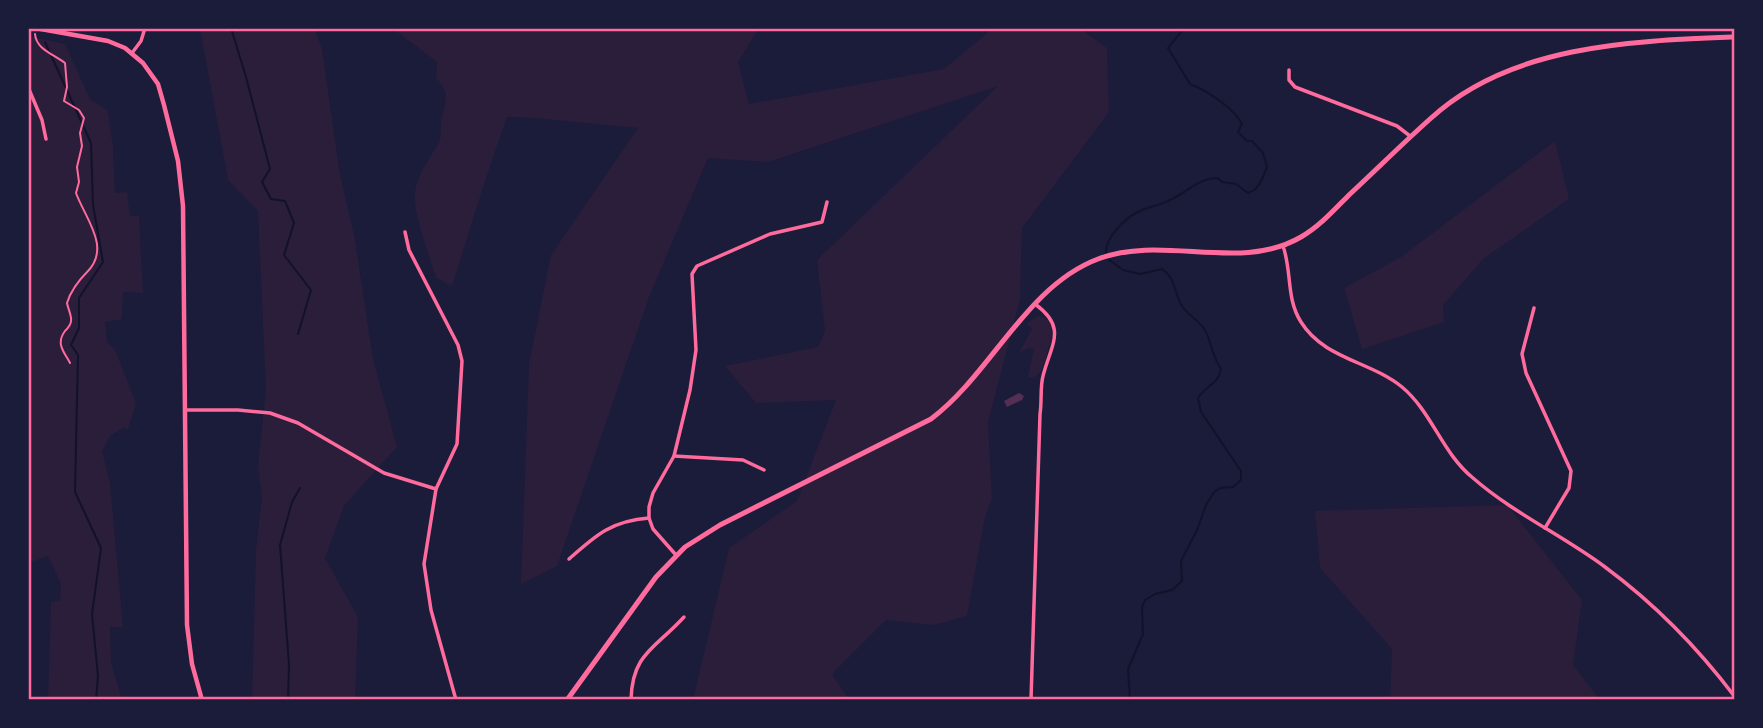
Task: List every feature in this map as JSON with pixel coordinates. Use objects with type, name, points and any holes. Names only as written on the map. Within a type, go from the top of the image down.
[{"type":"highway","points":[[567,700],[656,577],[676,555],[696,538],[720,525],[931,419],[947,407],[1035,304],[1062,279],[1098,259],[1150,249],[1242,253],[1283,246],[1314,228],[1442,107],[1489,78],[1587,50],[1640,41],[1735,37]]},
{"type":"street","points":[[35,28],[108,41],[132,53],[143,63],[158,84],[178,161],[183,206],[187,625],[191,664],[202,700]]},
{"type":"street","points":[[132,53],[141,41],[145,28]]},
{"type":"street","points":[[1289,70],[1289,80],[1295,87],[1397,127],[1410,136]]},
{"type":"street","points":[[28,88],[34,98],[46,139]]},
{"type":"street","points":[[676,555],[653,529],[649,507],[653,493],[674,456],[690,390],[696,350],[692,274],[697,266],[770,234],[822,222],[827,202]]},
{"type":"street","points":[[405,232],[409,250],[458,345],[462,361],[457,444],[436,489],[424,564],[431,610],[456,700]]},
{"type":"street","points":[[1283,246],[1292,302],[1300,321],[1313,338],[1331,351],[1383,373],[1403,388],[1419,405],[1452,457],[1470,476],[1489,492],[1603,566],[1650,603],[1683,635],[1735,697]]},
{"type":"street","points":[[1031,700],[1042,380],[1056,333],[1054,323],[1035,304]]},
{"type":"street","points":[[1534,307],[1522,354],[1526,373],[1571,471],[1569,488],[1545,528]]},
{"type":"street","points":[[185,410],[270,413],[298,423],[384,473],[436,489]]},
{"type":"street","points":[[674,456],[743,460],[764,470]]},
{"type":"street","points":[[569,559],[602,530],[649,518]]},
{"type":"street","points":[[632,700],[634,676],[639,662],[684,617]]},
{"type":"path","points":[[35,28],[39,46],[65,63],[66,104],[79,110],[84,118],[80,130],[82,146],[77,167],[79,182],[76,194],[99,247],[93,263],[81,276],[67,303],[68,313],[72,318],[69,327],[62,334],[61,344],[70,363]]},
{"type":"shaded area","points":[[200,28],[314,28],[322,49],[340,175],[354,234],[373,359],[397,447],[344,506],[325,558],[358,617],[355,700],[252,700],[256,550],[262,496],[258,466],[266,389],[258,211],[228,180]]},
{"type":"shaded area","points":[[392,28],[759,28],[738,62],[749,104],[944,69],[993,28],[1079,28],[1107,48],[1109,112],[1022,228],[1020,299],[988,423],[992,499],[985,517],[967,616],[934,625],[886,620],[832,674],[849,700],[693,700],[729,548],[797,501],[836,400],[756,403],[725,366],[818,347],[825,331],[817,260],[998,86],[768,162],[708,158],[649,297],[557,566],[521,584],[529,364],[551,255],[638,128],[507,117],[452,286],[436,278],[415,202],[419,179],[440,139],[445,104],[444,89],[436,78],[437,62]]},
{"type":"shaded area","points":[[28,36],[65,44],[90,99],[108,111],[115,193],[127,192],[130,216],[139,216],[143,293],[123,292],[122,319],[105,322],[107,342],[115,350],[136,403],[128,429],[123,428],[110,436],[102,451],[110,483],[123,627],[110,627],[111,662],[122,700],[48,699],[51,602],[60,601],[61,584],[48,556],[29,563],[28,556]]},
{"type":"shaded area","points":[[1555,141],[1569,199],[1483,259],[1443,305],[1444,322],[1362,349],[1344,288],[1401,257]]},
{"type":"shaded area","points":[[1038,316],[1048,322],[1052,331],[1041,370],[1035,377],[1028,377],[1034,349],[1028,348],[1019,353],[1032,329],[1027,323]]},
{"type":"shaded area","points":[[1507,505],[1582,600],[1573,665],[1600,700],[1390,700],[1392,649],[1320,568],[1315,511]]},
{"type":"building","points":[[1019,393],[1024,396],[1022,400],[1007,407],[1004,401]]},
{"type":"waterway","points":[[231,28],[270,169],[262,182],[271,199],[285,201],[294,223],[284,255],[311,290],[298,334]]},
{"type":"waterway","points":[[1106,254],[1108,242],[1116,230],[1138,212],[1170,200],[1200,182],[1211,179],[1218,178],[1222,182],[1236,184],[1248,193],[1258,186],[1267,167],[1263,153],[1252,141],[1247,141],[1238,132],[1242,124],[1238,118],[1219,100],[1190,84],[1168,48],[1184,28]]},
{"type":"waterway","points":[[45,42],[91,143],[93,205],[103,262],[79,298],[79,328],[71,345],[78,355],[75,492],[101,548],[92,614],[98,676],[96,700]]},
{"type":"waterway","points":[[1108,259],[1123,270],[1140,274],[1162,269],[1172,281],[1182,306],[1205,330],[1221,369],[1215,382],[1198,398],[1201,412],[1241,471],[1241,480],[1233,487],[1220,488],[1214,492],[1206,505],[1181,561],[1182,581],[1172,590],[1155,594],[1145,600],[1142,607],[1143,634],[1128,669],[1130,700]]},
{"type":"waterway","points":[[288,700],[289,665],[280,545],[292,502],[300,488]]}]
